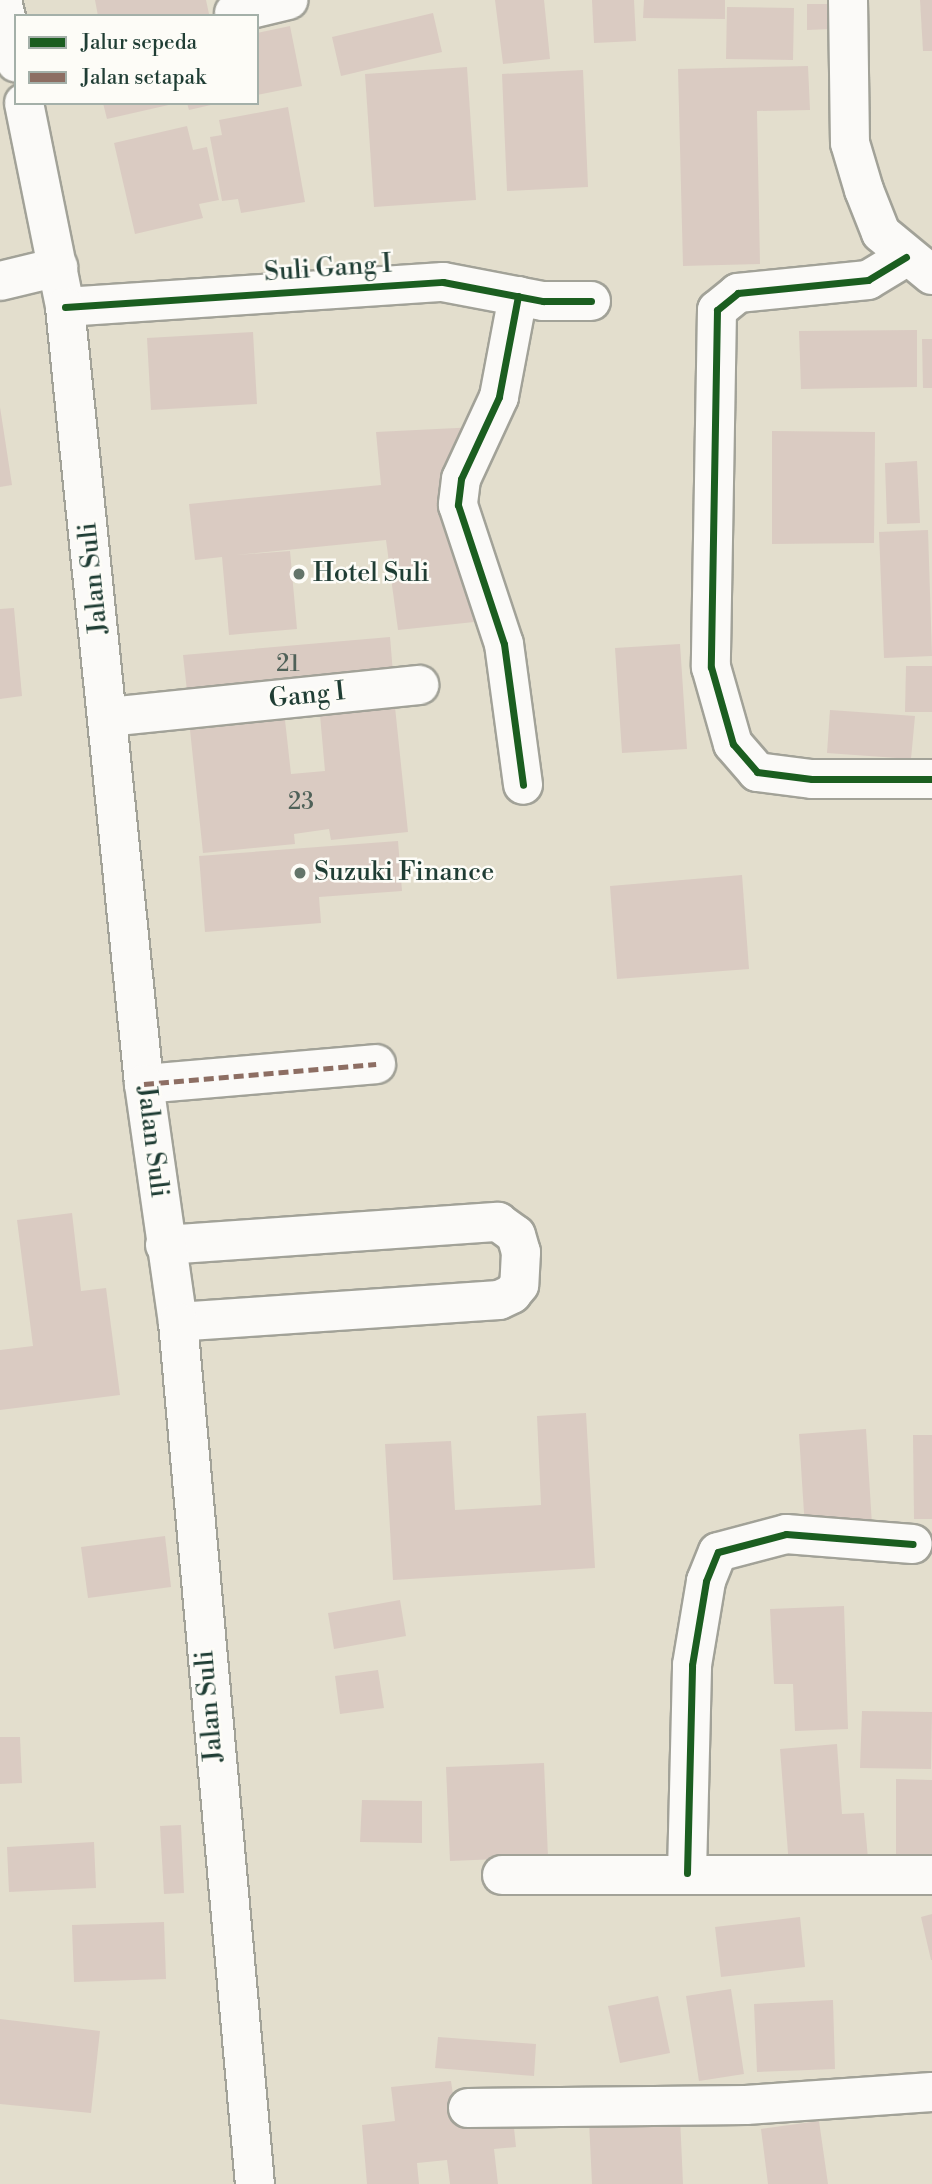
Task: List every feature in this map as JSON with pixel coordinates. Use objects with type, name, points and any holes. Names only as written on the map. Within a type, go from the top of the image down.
[{"type":"street","points":[[2,0],[14,53]]},
{"type":"street","points":[[234,13],[288,0]]},
{"type":"street","points":[[848,0],[850,143],[881,233],[919,266]]},
{"type":"street","name":"Jalan Suli","points":[[24,105],[65,307],[109,717],[144,1084],[178,1322],[255,2184]]},
{"type":"street","points":[[919,266],[868,280],[738,293],[717,310],[711,667],[733,744],[757,772],[812,779],[932,779]]},
{"type":"street","points":[[0,281],[58,267]]},
{"type":"street","name":"Suli Gang I","points":[[65,307],[443,282],[518,296],[591,301]]},
{"type":"street","points":[[518,296],[499,397],[461,479],[458,505],[504,644],[523,785]]},
{"type":"street","name":"Gang I","points":[[109,717],[419,685]]},
{"type":"street","points":[[144,1084],[376,1064]]},
{"type":"street","points":[[165,1245],[498,1222],[516,1235],[521,1252],[519,1285],[512,1294],[499,1300],[178,1322]]},
{"type":"street","points":[[687,1873],[692,1665],[706,1580],[718,1552],[786,1534],[913,1544]]},
{"type":"street","points":[[502,1875],[932,1875]]},
{"type":"street","points":[[468,2108],[746,2105],[932,2092]]},
{"type":"building","points":[[95,0],[206,0],[209,14],[98,14]]},
{"type":"building","points":[[495,0],[544,0],[550,59],[503,64]]},
{"type":"building","points":[[592,0],[634,0],[636,41],[594,43]]},
{"type":"building","points":[[644,0],[725,0],[725,19],[643,18]]},
{"type":"building","points":[[920,0],[932,0],[932,51],[923,51]]},
{"type":"building","points":[[807,4],[830,4],[831,29],[807,30]]},
{"type":"building","points":[[727,7],[794,8],[793,60],[726,59]]},
{"type":"building","points":[[433,13],[442,52],[341,76],[332,37]]},
{"type":"building","points":[[290,26],[302,86],[259,95],[259,33]]},
{"type":"building","points":[[808,66],[810,110],[757,111],[760,264],[683,266],[678,69]]},
{"type":"building","points":[[467,67],[476,200],[374,207],[365,74]]},
{"type":"building","points":[[583,70],[588,187],[507,191],[502,74]]},
{"type":"building","points":[[104,105],[169,105],[107,119]]},
{"type":"building","points":[[188,105],[211,105],[189,110]]},
{"type":"building","points":[[288,107],[305,202],[241,213],[238,199],[222,201],[210,137],[222,135],[219,120]]},
{"type":"building","points":[[187,126],[193,150],[207,147],[219,200],[199,204],[203,218],[135,234],[114,143]]},
{"type":"building","points":[[917,330],[917,387],[801,389],[799,331]]},
{"type":"building","points":[[253,332],[257,404],[151,410],[147,338]]},
{"type":"building","points":[[922,339],[932,339],[932,388],[923,388]]},
{"type":"building","points":[[0,407],[12,485],[0,487]]},
{"type":"building","points":[[477,427],[446,529],[474,622],[398,630],[386,540],[236,555],[290,551],[297,629],[229,635],[222,557],[195,560],[189,504],[381,485],[376,432]]},
{"type":"building","points":[[772,431],[875,432],[874,543],[772,544]]},
{"type":"building","points":[[917,461],[920,523],[887,524],[885,463]]},
{"type":"building","points":[[928,530],[932,656],[884,658],[879,532]]},
{"type":"building","points":[[14,608],[22,696],[0,699],[0,609]]},
{"type":"building","points":[[390,637],[393,673],[187,691],[183,655]]},
{"type":"building","points":[[680,644],[687,749],[622,753],[615,648]]},
{"type":"building","points":[[906,666],[932,666],[932,712],[905,712]]},
{"type":"building","points":[[395,707],[408,832],[331,840],[329,829],[294,834],[295,844],[203,853],[190,730],[285,720],[291,774],[325,771],[320,715]]},
{"type":"building","points":[[830,710],[915,716],[911,759],[827,753]]},
{"type":"building","name":"Suzuki Finance","points":[[398,841],[402,891],[319,897],[321,923],[205,932],[199,856]]},
{"type":"building","points":[[742,875],[749,969],[617,979],[610,886]]},
{"type":"building","points":[[72,1213],[81,1291],[106,1288],[120,1395],[0,1410],[0,1350],[33,1346],[17,1220]]},
{"type":"building","points":[[586,1413],[595,1568],[393,1580],[385,1444],[451,1441],[455,1510],[541,1505],[537,1416]]},
{"type":"building","points":[[866,1429],[872,1525],[805,1529],[799,1434]]},
{"type":"building","points":[[913,1435],[932,1435],[932,1519],[914,1519]]},
{"type":"building","points":[[165,1536],[171,1587],[88,1598],[81,1547]]},
{"type":"building","points":[[400,1600],[406,1636],[334,1649],[328,1613]]},
{"type":"building","points":[[844,1606],[848,1729],[795,1731],[793,1684],[774,1684],[770,1609]]},
{"type":"building","points":[[378,1670],[384,1708],[340,1714],[335,1676]]},
{"type":"building","points":[[862,1711],[932,1712],[931,1769],[860,1768]]},
{"type":"building","points":[[0,1737],[20,1737],[22,1783],[0,1784]]},
{"type":"building","points":[[837,1744],[842,1814],[864,1813],[868,1859],[789,1866],[780,1749]]},
{"type":"building","points":[[544,1763],[548,1857],[450,1861],[446,1767]]},
{"type":"building","points":[[896,1779],[932,1780],[932,1855],[896,1855]]},
{"type":"building","points":[[362,1800],[422,1801],[422,1843],[360,1842]]},
{"type":"building","points":[[181,1825],[184,1893],[164,1894],[160,1826]]},
{"type":"building","points":[[94,1842],[96,1888],[9,1892],[7,1847]]},
{"type":"building","points":[[932,1914],[932,1960],[931,1960],[921,1917]]},
{"type":"building","points":[[800,1917],[805,1967],[721,1977],[715,1927]]},
{"type":"building","points":[[164,1922],[166,1979],[74,1982],[72,1925]]},
{"type":"building","points":[[731,1989],[744,2074],[699,2081],[686,1996]]},
{"type":"building","points":[[658,1996],[670,2053],[620,2063],[608,2006]]},
{"type":"building","points":[[833,2000],[835,2069],[757,2072],[754,2004]]},
{"type":"building","points":[[0,2019],[100,2031],[91,2113],[0,2104]]},
{"type":"building","points":[[438,2037],[536,2044],[534,2076],[435,2068]]},
{"type":"building","points":[[451,2081],[456,2115],[512,2109],[516,2147],[494,2149],[498,2184],[450,2184],[447,2160],[417,2163],[419,2184],[367,2184],[362,2125],[395,2121],[391,2087]]},
{"type":"building","points":[[680,2117],[683,2184],[592,2184],[589,2121]]},
{"type":"building","points":[[819,2121],[828,2184],[768,2184],[761,2129]]},
{"type":"marked path","points":[[144,1084],[376,1064]]},
{"type":"cycle path","points":[[906,257],[868,280],[738,293],[717,310],[711,667],[733,744],[757,772],[812,779],[932,779]]},
{"type":"cycle path","points":[[65,307],[443,282],[543,301],[591,301]]},
{"type":"cycle path","points":[[518,296],[499,397],[461,479],[458,505],[504,644],[523,785]]},
{"type":"cycle path","points":[[687,1873],[692,1665],[706,1581],[718,1552],[786,1534],[913,1544]]},
{"type":"place","name":"Hotel Suli","points":[[299,574]]},
{"type":"place","name":"Suzuki Finance","points":[[300,873]]}]
